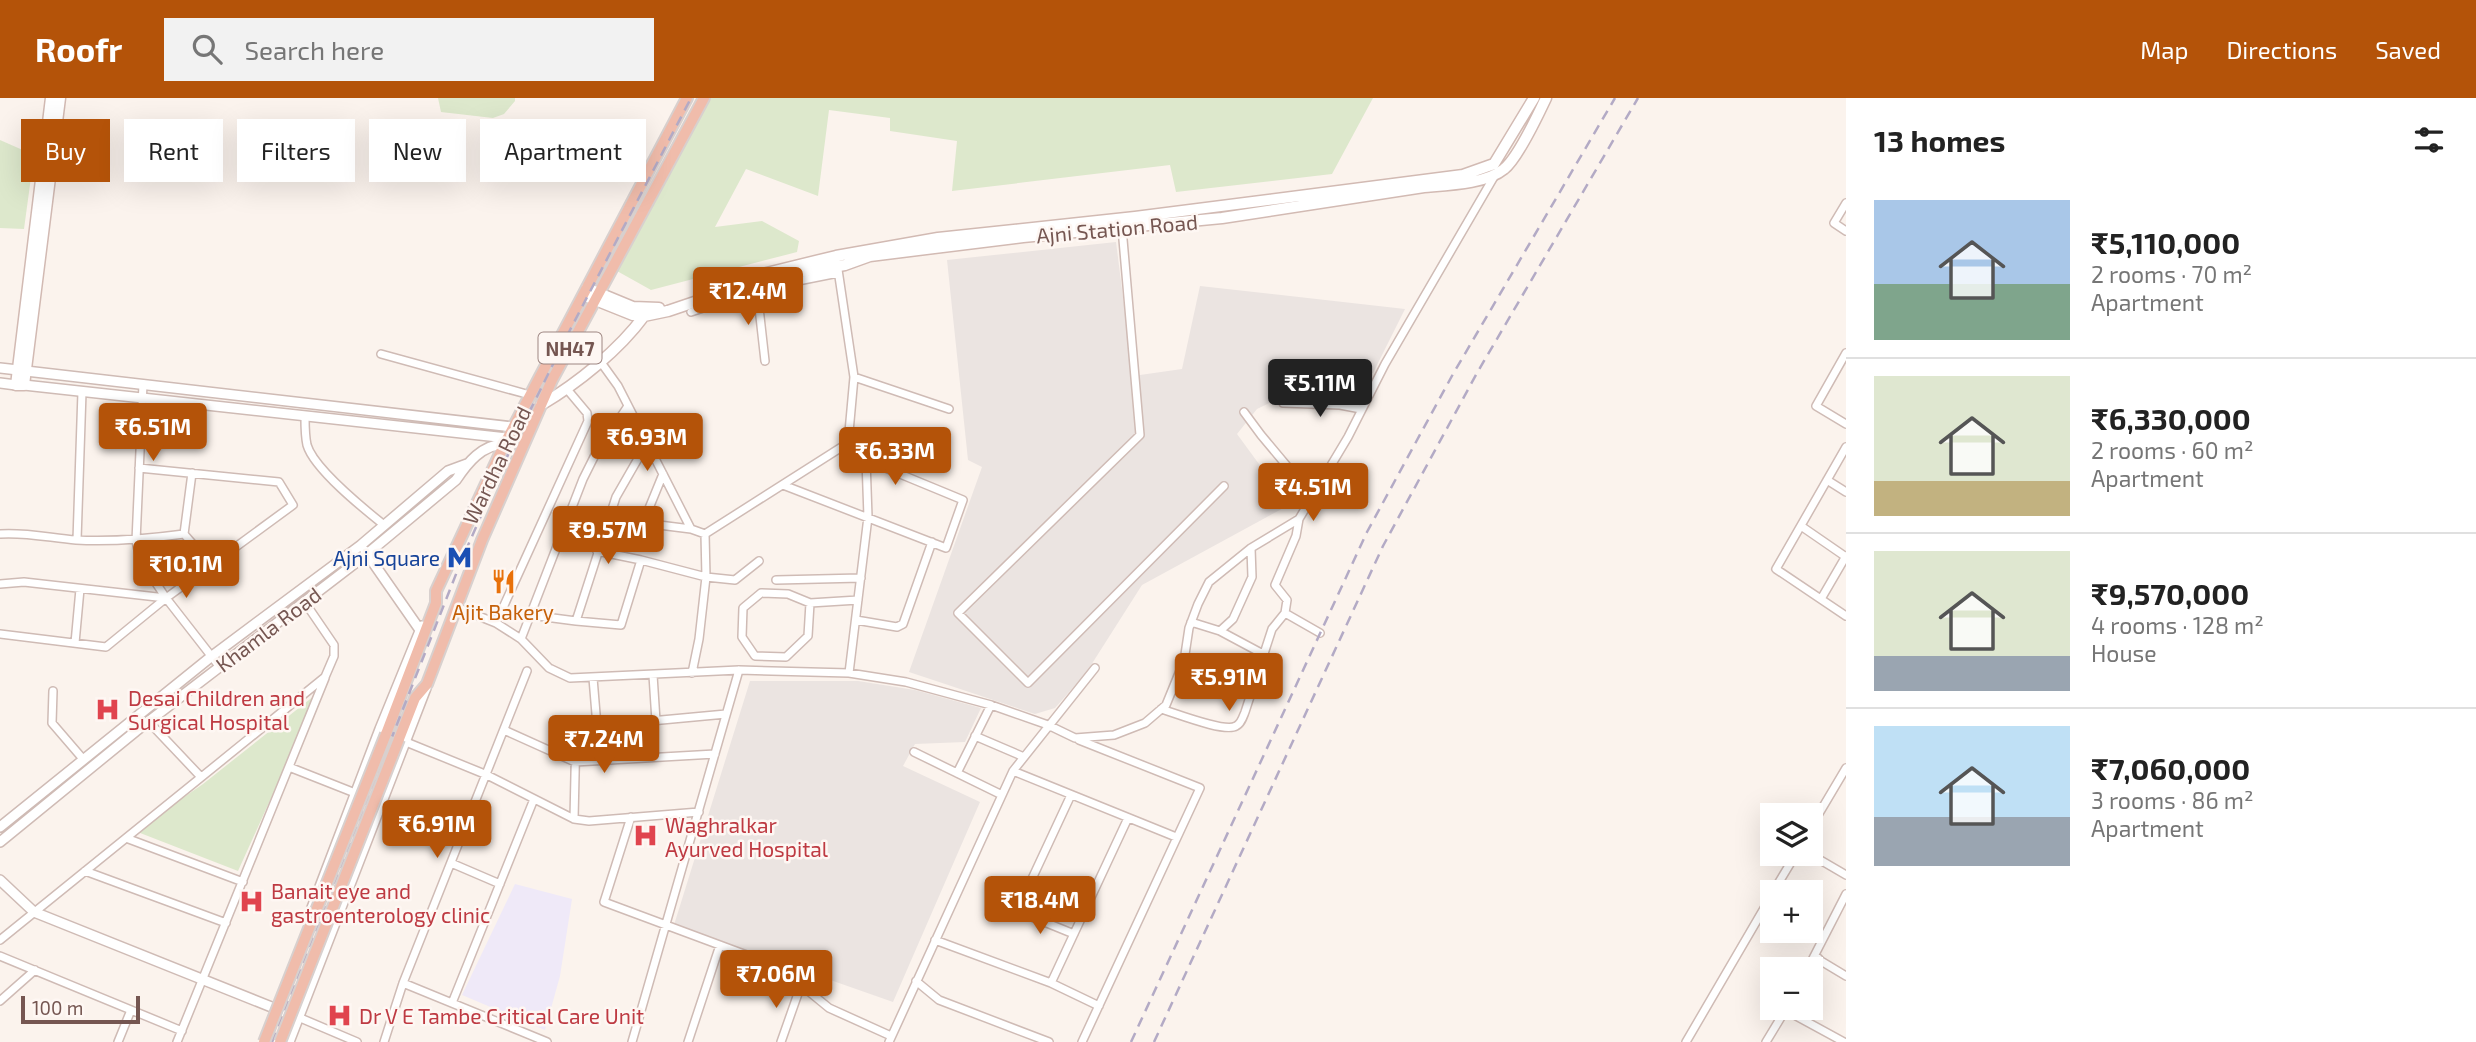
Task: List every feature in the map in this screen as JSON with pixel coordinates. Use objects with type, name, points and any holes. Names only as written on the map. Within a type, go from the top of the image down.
[{"type":"highway","name":"Wardha Road","points":[[436,591],[513,427],[687,98]]},
{"type":"highway","name":"Wardha Road","points":[[427,684],[482,540],[541,405],[704,98]]},
{"type":"highway","points":[[262,1042],[433,612],[436,591]]},
{"type":"highway","points":[[280,1042],[415,698],[427,684]]},
{"type":"main road","points":[[20,385],[51,98]]},
{"type":"main road","points":[[31,297],[60,98]]},
{"type":"main road","points":[[1534,98],[1494,164],[1494,169],[1504,169],[1527,136],[1546,98]]},
{"type":"main road","name":"Ajni Station Road","points":[[1117,225],[1200,209],[1454,185],[1485,178],[1494,169]]},
{"type":"main road","name":"Ajni Station Road","points":[[652,313],[754,276],[837,265],[870,256],[1117,225],[1202,220],[1315,199]]},
{"type":"main road","points":[[1200,209],[1202,220]]},
{"type":"main road","points":[[585,292],[652,313]]},
{"type":"main road","points":[[598,297],[633,315],[652,313]]},
{"type":"main road","points":[[541,405],[627,339],[652,313]]},
{"type":"street","points":[[1161,709],[1221,727],[1235,728],[1239,724],[1272,629],[1285,613],[1287,600],[1275,585],[1296,536],[1299,519],[1348,437],[1494,169]]},
{"type":"street","points":[[1846,203],[1835,223],[1846,231]]},
{"type":"street","points":[[1117,225],[1140,435],[958,613],[1028,682],[1224,486]]},
{"type":"street","points":[[691,312],[837,265],[854,377],[848,443]]},
{"type":"street","points":[[757,290],[765,361]]},
{"type":"street","points":[[1846,353],[1844,362],[1816,406],[1846,424]]},
{"type":"street","points":[[381,354],[530,395]]},
{"type":"street","points":[[600,360],[618,386],[691,529]]},
{"type":"street","points":[[0,368],[513,427]]},
{"type":"street","points":[[854,377],[949,410]]},
{"type":"street","points":[[0,383],[481,435],[506,441]]},
{"type":"street","points":[[143,384],[136,541],[140,559],[166,598],[219,666]]},
{"type":"street","points":[[496,623],[588,421],[587,413],[566,388]]},
{"type":"street","points":[[77,540],[82,392]]},
{"type":"street","points":[[1283,403],[1340,405],[1361,409]]},
{"type":"street","points":[[521,639],[583,479],[595,455],[628,406]]},
{"type":"street","points":[[1244,412],[1312,496]]},
{"type":"street","points":[[305,417],[308,447],[315,461],[384,525]]},
{"type":"street","points":[[481,435],[483,423]]},
{"type":"street","name":"Khamla Road","points":[[0,842],[148,721],[367,554],[456,480],[467,464],[491,444],[506,441]]},
{"type":"street","points":[[576,621],[615,497],[647,443]]},
{"type":"street","points":[[783,485],[946,548],[963,500],[866,460],[848,443]]},
{"type":"street","points":[[705,534],[848,443]]},
{"type":"street","points":[[1846,447],[1776,569],[1846,616]]},
{"type":"street","points":[[849,673],[868,517],[866,460]]},
{"type":"street","name":"Khamla Road","points":[[0,827],[212,656],[361,545],[448,471],[467,464]]},
{"type":"street","points":[[0,634],[106,647],[166,598],[293,505],[279,482],[139,468]]},
{"type":"street","points":[[192,473],[184,534],[212,566]]},
{"type":"street","points":[[643,523],[663,474]]},
{"type":"street","points":[[1827,480],[1846,492]]},
{"type":"street","points":[[610,512],[643,523],[691,529],[705,534]]},
{"type":"street","points":[[1075,738],[1114,735],[1145,723],[1166,705],[1184,661],[1191,622],[1209,582],[1251,548],[1299,519]]},
{"type":"street","points":[[1801,526],[1846,556],[1821,599]]},
{"type":"street","points":[[0,534],[136,541],[184,534]]},
{"type":"street","points":[[692,673],[706,577],[705,534]]},
{"type":"street","points":[[856,620],[897,627],[903,624],[932,542]]},
{"type":"street","points":[[361,545],[421,630]]},
{"type":"street","points":[[1220,631],[1233,619],[1252,577],[1251,548]]},
{"type":"street","points":[[597,551],[706,577],[735,580],[759,561]]},
{"type":"street","points":[[530,615],[621,625],[642,560]]},
{"type":"street","points":[[776,580],[861,578]]},
{"type":"street","points":[[0,584],[24,582],[166,598]]},
{"type":"street","points":[[75,643],[80,589]]},
{"type":"street","name":"Wardha Road","points":[[262,1042],[272,1008],[436,591]]},
{"type":"street","points":[[810,603],[808,636],[786,657],[755,656],[742,637],[743,608],[761,593],[788,594],[810,603],[858,600]]},
{"type":"street","points":[[177,1042],[334,656],[334,645],[304,601]]},
{"type":"street","points":[[456,607],[496,623],[521,639],[549,668],[570,678],[738,670],[849,673],[906,682],[991,705],[1048,725],[1200,788],[1082,1042]]},
{"type":"street","points":[[1285,613],[1320,634]]},
{"type":"street","points":[[1191,622],[1220,631],[1263,654]]},
{"type":"street","points":[[766,656],[766,671]]},
{"type":"street","points":[[631,817],[604,902],[760,960],[801,985],[829,1008],[890,1039],[1013,771],[1095,668]]},
{"type":"street","points":[[632,1042],[738,670]]},
{"type":"street","points":[[384,1042],[403,983],[527,671]]},
{"type":"street","points":[[653,675],[656,721]]},
{"type":"street","points":[[0,940],[325,677]]},
{"type":"street","points":[[593,678],[597,726]]},
{"type":"street","name":"Wardha Road","points":[[289,1042],[427,684]]},
{"type":"street","points":[[53,691],[52,723],[83,759]]},
{"type":"street","points":[[957,773],[991,705]]},
{"type":"street","points":[[574,819],[576,731],[597,726],[726,714]]},
{"type":"street","points":[[148,721],[201,777]]},
{"type":"street","points":[[504,730],[575,762],[715,754]]},
{"type":"street","points":[[975,736],[1024,757]]},
{"type":"street","points":[[406,742],[487,775],[574,819],[589,821],[699,812]]},
{"type":"street","points":[[914,752],[1002,794]]},
{"type":"street","points":[[289,767],[355,793]]},
{"type":"street","points":[[1823,807],[1846,768]]},
{"type":"street","points":[[1013,771],[1176,837]]},
{"type":"street","points":[[1071,794],[1017,911],[1074,934]]},
{"type":"street","points":[[452,1003],[534,799]]},
{"type":"street","points":[[1051,983],[1128,818]]},
{"type":"street","points":[[126,838],[243,882]]},
{"type":"street","points":[[1823,862],[1846,875]]},
{"type":"street","points":[[451,863],[500,884]]},
{"type":"street","points":[[85,871],[226,923]]},
{"type":"street","points":[[0,880],[34,912],[357,1042]]},
{"type":"street","points":[[1846,894],[1815,955],[1846,976]]},
{"type":"street","points":[[1686,1042],[1760,915]]},
{"type":"street","points":[[935,940],[1051,983],[1099,1006]]},
{"type":"street","points":[[699,1042],[689,1040],[720,945]]},
{"type":"street","points":[[0,956],[182,1031]]},
{"type":"street","points":[[0,1001],[35,971]]},
{"type":"street","points":[[916,981],[939,1000],[1049,1042]]},
{"type":"street","points":[[403,983],[547,1042]]},
{"type":"street","points":[[781,1042],[801,985]]},
{"type":"street","points":[[118,1042],[131,1010]]},
{"type":"street","points":[[1766,1042],[1780,1020]]},
{"type":"street","points":[[1806,1020],[1844,1042]]},
{"type":"shaded area","points":[[1116,242],[1133,376],[1182,369],[1200,286],[1405,309],[1373,373],[1307,385],[1257,409],[1237,434],[1289,505],[1142,585],[1086,673],[1055,708],[1035,714],[909,672],[982,467],[968,460],[947,260]]},
{"type":"shaded area","points":[[750,681],[858,681],[915,690],[981,708],[965,742],[915,744],[903,766],[980,802],[893,1002],[674,925]]},
{"type":"shaded area","points":[[515,884],[572,899],[560,976],[545,1030],[462,995]]},
{"type":"green space","points":[[438,98],[515,98],[515,101],[504,114],[493,118],[441,112]]},
{"type":"green space","points":[[710,98],[1373,98],[1332,174],[1176,192],[1170,165],[952,191],[957,141],[890,131],[890,118],[829,110],[818,196],[746,169],[715,227],[762,221],[799,241],[797,252],[651,290],[617,271]]},
{"type":"green space","points":[[0,140],[21,149],[21,182],[30,182],[24,229],[0,228]]},
{"type":"green space","points":[[319,692],[238,871],[135,831],[203,784]]},
{"type":"railway","points":[[272,1042],[462,559],[506,459],[691,98]]},
{"type":"railway","points":[[1131,1042],[1367,532],[1453,374],[1615,98]]},
{"type":"railway","points":[[1154,1042],[1383,546],[1477,373],[1638,98]]},
{"type":"place","name":"Ajni Square","points":[[460,557]]},
{"type":"place","name":"Ajit Bakery","points":[[503,582]]},
{"type":"place","name":"Desai Children and Surgical Hospital","points":[[108,709]]},
{"type":"place","name":"Waghralkar Ayurved Hospital","points":[[645,836]]},
{"type":"place","name":"Banait eye and gastroenterology clinic","points":[[251,902]]},
{"type":"place","name":"Dr V E Tambe Critical Care Unit","points":[[339,1015]]}]
